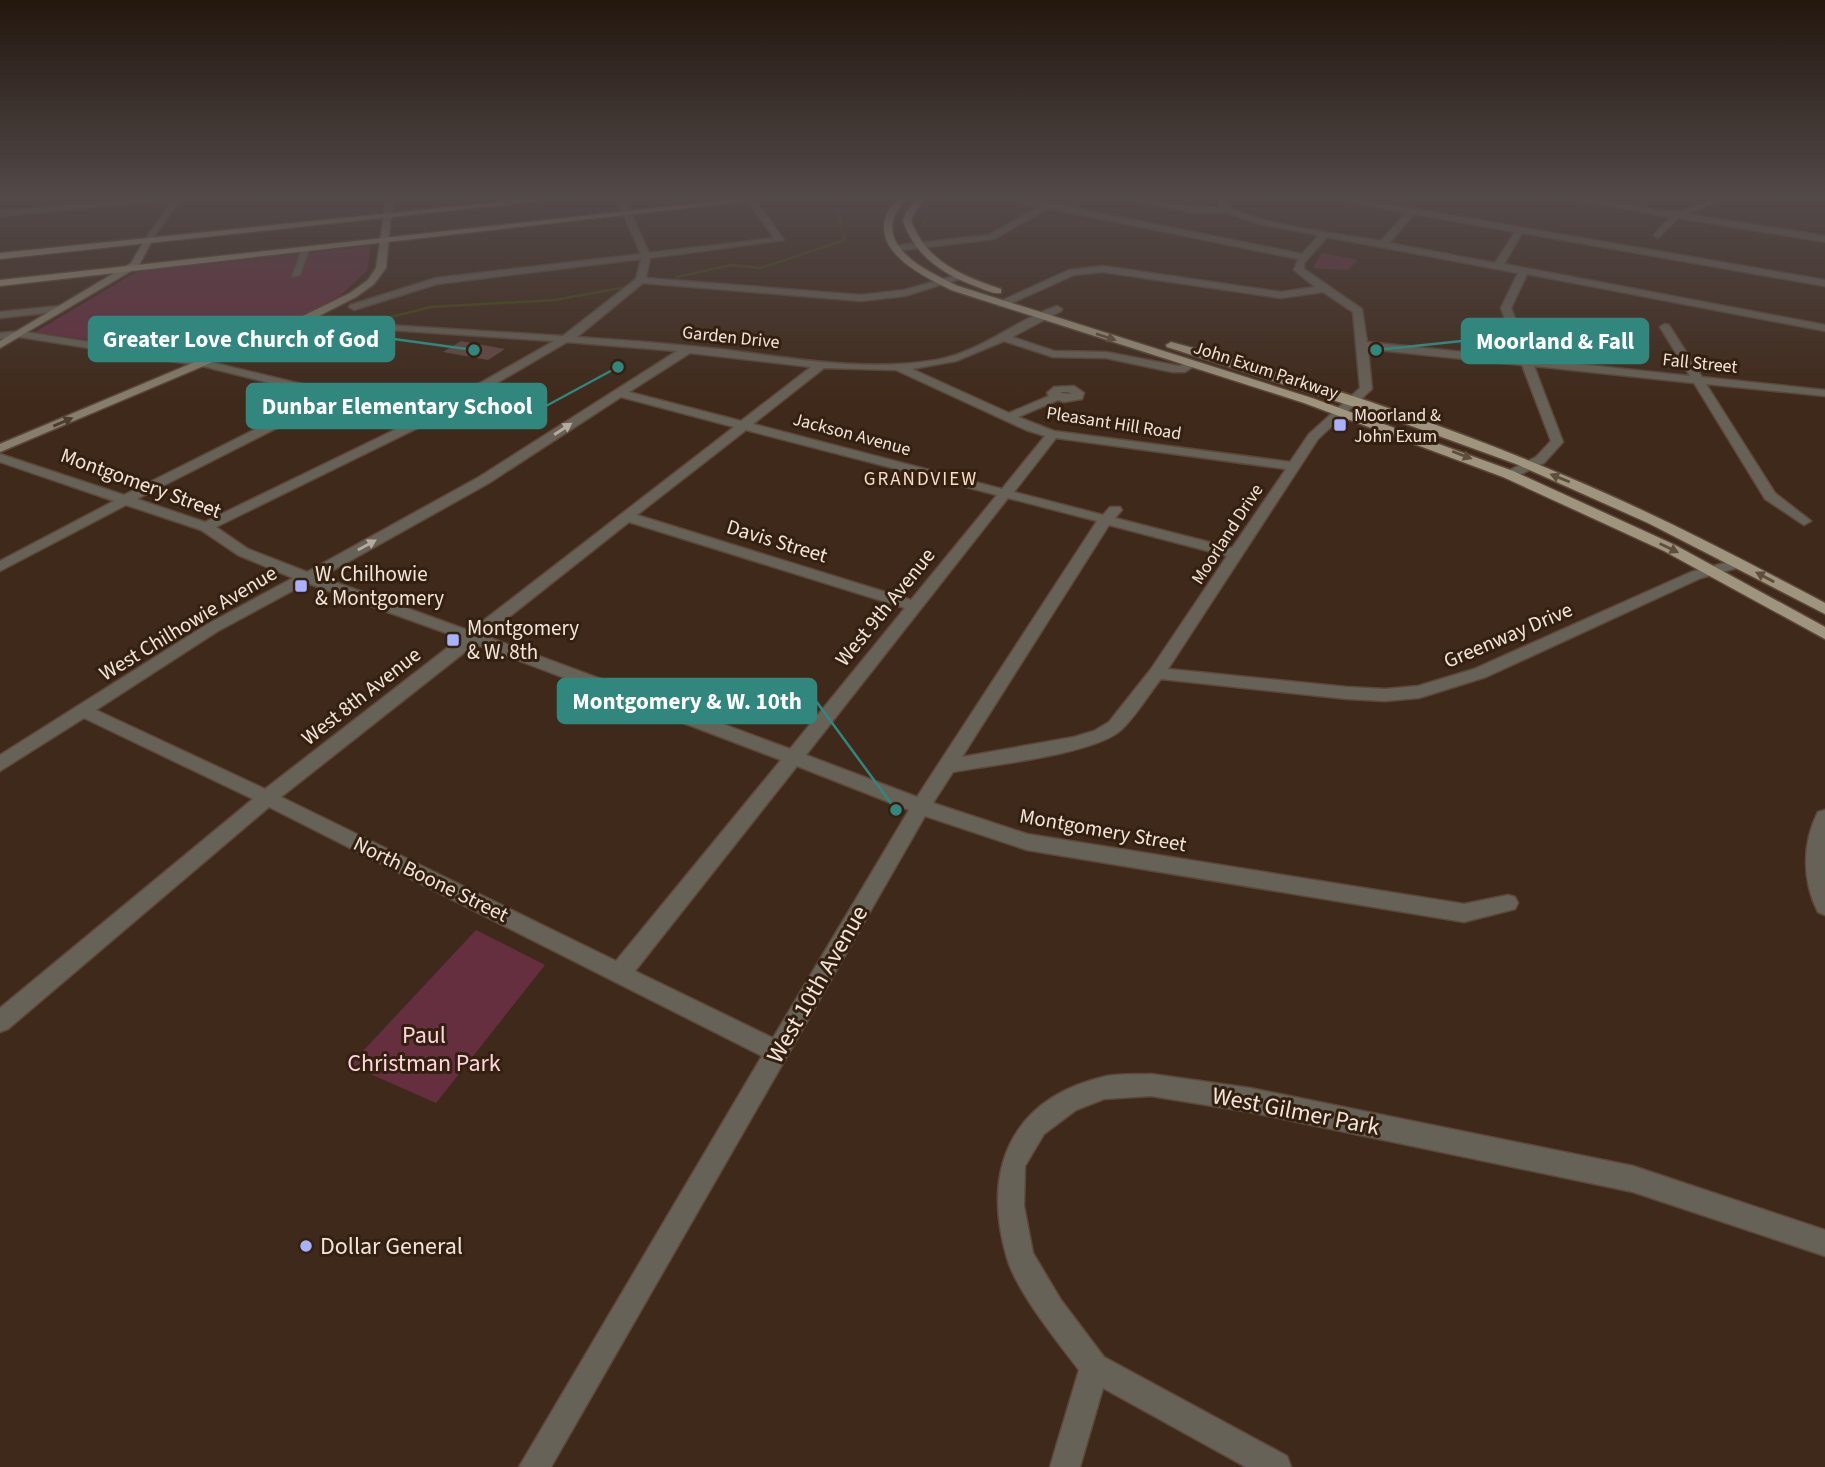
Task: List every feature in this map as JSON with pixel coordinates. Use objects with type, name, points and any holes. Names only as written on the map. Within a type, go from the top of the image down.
[{"type":"main road","points":[[0,345],[133,266]]},
{"type":"main road","points":[[0,283],[159,266]]},
{"type":"main road","points":[[0,448],[312,317],[371,282],[381,266]]},
{"type":"main road","name":"John Exum Parkway","points":[[915,266],[943,283],[1002,304],[1042,311],[1192,364],[1341,412],[1511,475],[1598,513],[1713,570],[1825,634]]},
{"type":"main road","points":[[941,266],[961,277],[1030,301]]},
{"type":"main road","name":"John Exum Parkway","points":[[1056,309],[1354,402],[1529,466],[1609,499],[1825,609]]},
{"type":"street","points":[[295,275],[298,266]]},
{"type":"street","points":[[354,307],[436,281],[558,266]]},
{"type":"street","points":[[206,527],[428,418],[576,333],[641,280],[644,266]]},
{"type":"street","points":[[1299,266],[1299,270],[1311,282],[1340,297],[1358,312],[1367,382],[1366,389],[1354,402]]},
{"type":"street","points":[[1500,266],[1825,327]]},
{"type":"street","points":[[1726,266],[1825,284]]},
{"type":"street","points":[[1002,304],[1082,269],[1103,269],[1281,295],[1324,289]]},
{"type":"street","points":[[1511,475],[1552,450],[1557,442],[1506,308],[1524,271]]},
{"type":"street","points":[[641,280],[861,298],[905,293],[961,277]]},
{"type":"street","points":[[0,315],[59,309]]},
{"type":"street","name":"Garden Drive","points":[[390,327],[688,349],[822,364],[898,367],[938,362],[963,355],[1004,338],[1042,311],[1056,309]]},
{"type":"street","points":[[1665,327],[1770,496],[1804,521]]},
{"type":"street","points":[[0,336],[20,334],[202,363],[428,418]]},
{"type":"street","points":[[1004,338],[1053,354],[1106,355],[1181,370],[1192,364]]},
{"type":"street","name":"Fall Street","points":[[1363,345],[1825,393]]},
{"type":"street","name":"West Chilhowie Avenue","points":[[0,764],[212,628],[484,480],[688,349]]},
{"type":"street","name":"West 8th Avenue","points":[[0,1022],[267,798],[822,364]]},
{"type":"street","name":"Pleasant Hill Road","points":[[898,367],[1053,434],[1294,466]]},
{"type":"street","name":"Jackson Avenue","points":[[620,393],[1008,492],[1111,514],[1238,554]]},
{"type":"street","points":[[0,567],[332,395]]},
{"type":"street","points":[[1009,417],[1056,397]]},
{"type":"street","name":"Moorland Drive","points":[[947,766],[1074,743],[1100,736],[1115,726],[1157,673],[1313,437],[1354,402]]},
{"type":"street","name":"West 9th Avenue","points":[[621,972],[1053,434]]},
{"type":"street","name":"Montgomery Street","points":[[0,458],[206,527],[243,552],[307,577],[1015,839],[1464,914],[1508,903]]},
{"type":"street","name":"West 10th Avenue","points":[[534,1467],[921,806],[1111,514]]},
{"type":"street","name":"Davis Street","points":[[628,517],[914,606]]},
{"type":"street","name":"Greenway Drive","points":[[1157,673],[1347,693],[1385,695],[1419,692],[1480,673],[1696,575],[1739,563]]},
{"type":"street","name":"North Boone Street","points":[[83,712],[267,798],[778,1052]]},
{"type":"street","points":[[1825,817],[1815,846],[1819,892],[1825,906]]},
{"type":"street","name":"West Gilmer Park","points":[[1094,1367],[1051,1310],[1020,1257],[1011,1206],[1012,1174],[1013,1163],[1035,1125],[1068,1101],[1104,1088],[1151,1085],[1250,1100],[1633,1179],[1825,1243]]},
{"type":"street","points":[[1065,1467],[1094,1367],[1276,1467]]},
{"type":"green space","points":[[186,266],[368,266],[367,271],[341,295],[312,311],[204,357],[35,332],[136,272]]},
{"type":"green space","points":[[1314,266],[1352,266],[1348,270]]},
{"type":"green space","name":"Paul Christman Park","points":[[476,930],[545,965],[436,1103],[350,1065]]},
{"type":"building","points":[[461,341],[505,349],[488,360],[443,352]]},
{"type":"waterway","points":[[676,277],[725,266]]},
{"type":"waterway","points":[[746,266],[766,266]]},
{"type":"waterway","points":[[282,335],[342,329],[431,307],[555,300],[621,288]]},
{"type":"waterway","points":[[125,338],[190,333],[256,335]]},
{"type":"waterway","points":[[91,340],[149,336]]},
{"type":"place","name":"Greater Love Church of God","points":[[474,350]]},
{"type":"place","name":"Moorland & Fall","points":[[1376,350]]},
{"type":"place","name":"Dunbar Elementary School","points":[[618,367]]},
{"type":"place","name":"Moorland & John Exum","points":[[1340,425]]},
{"type":"place","name":"W. Chilhowie & Montgomery","points":[[301,586]]},
{"type":"place","name":"Montgomery & W. 8th","points":[[453,640]]},
{"type":"place","name":"Montgomery & W. 10th","points":[[896,810]]},
{"type":"place","name":"Dollar General","points":[[306,1246]]},
{"type":"district","name":"GRANDVIEW","points":[[921,478]]}]
